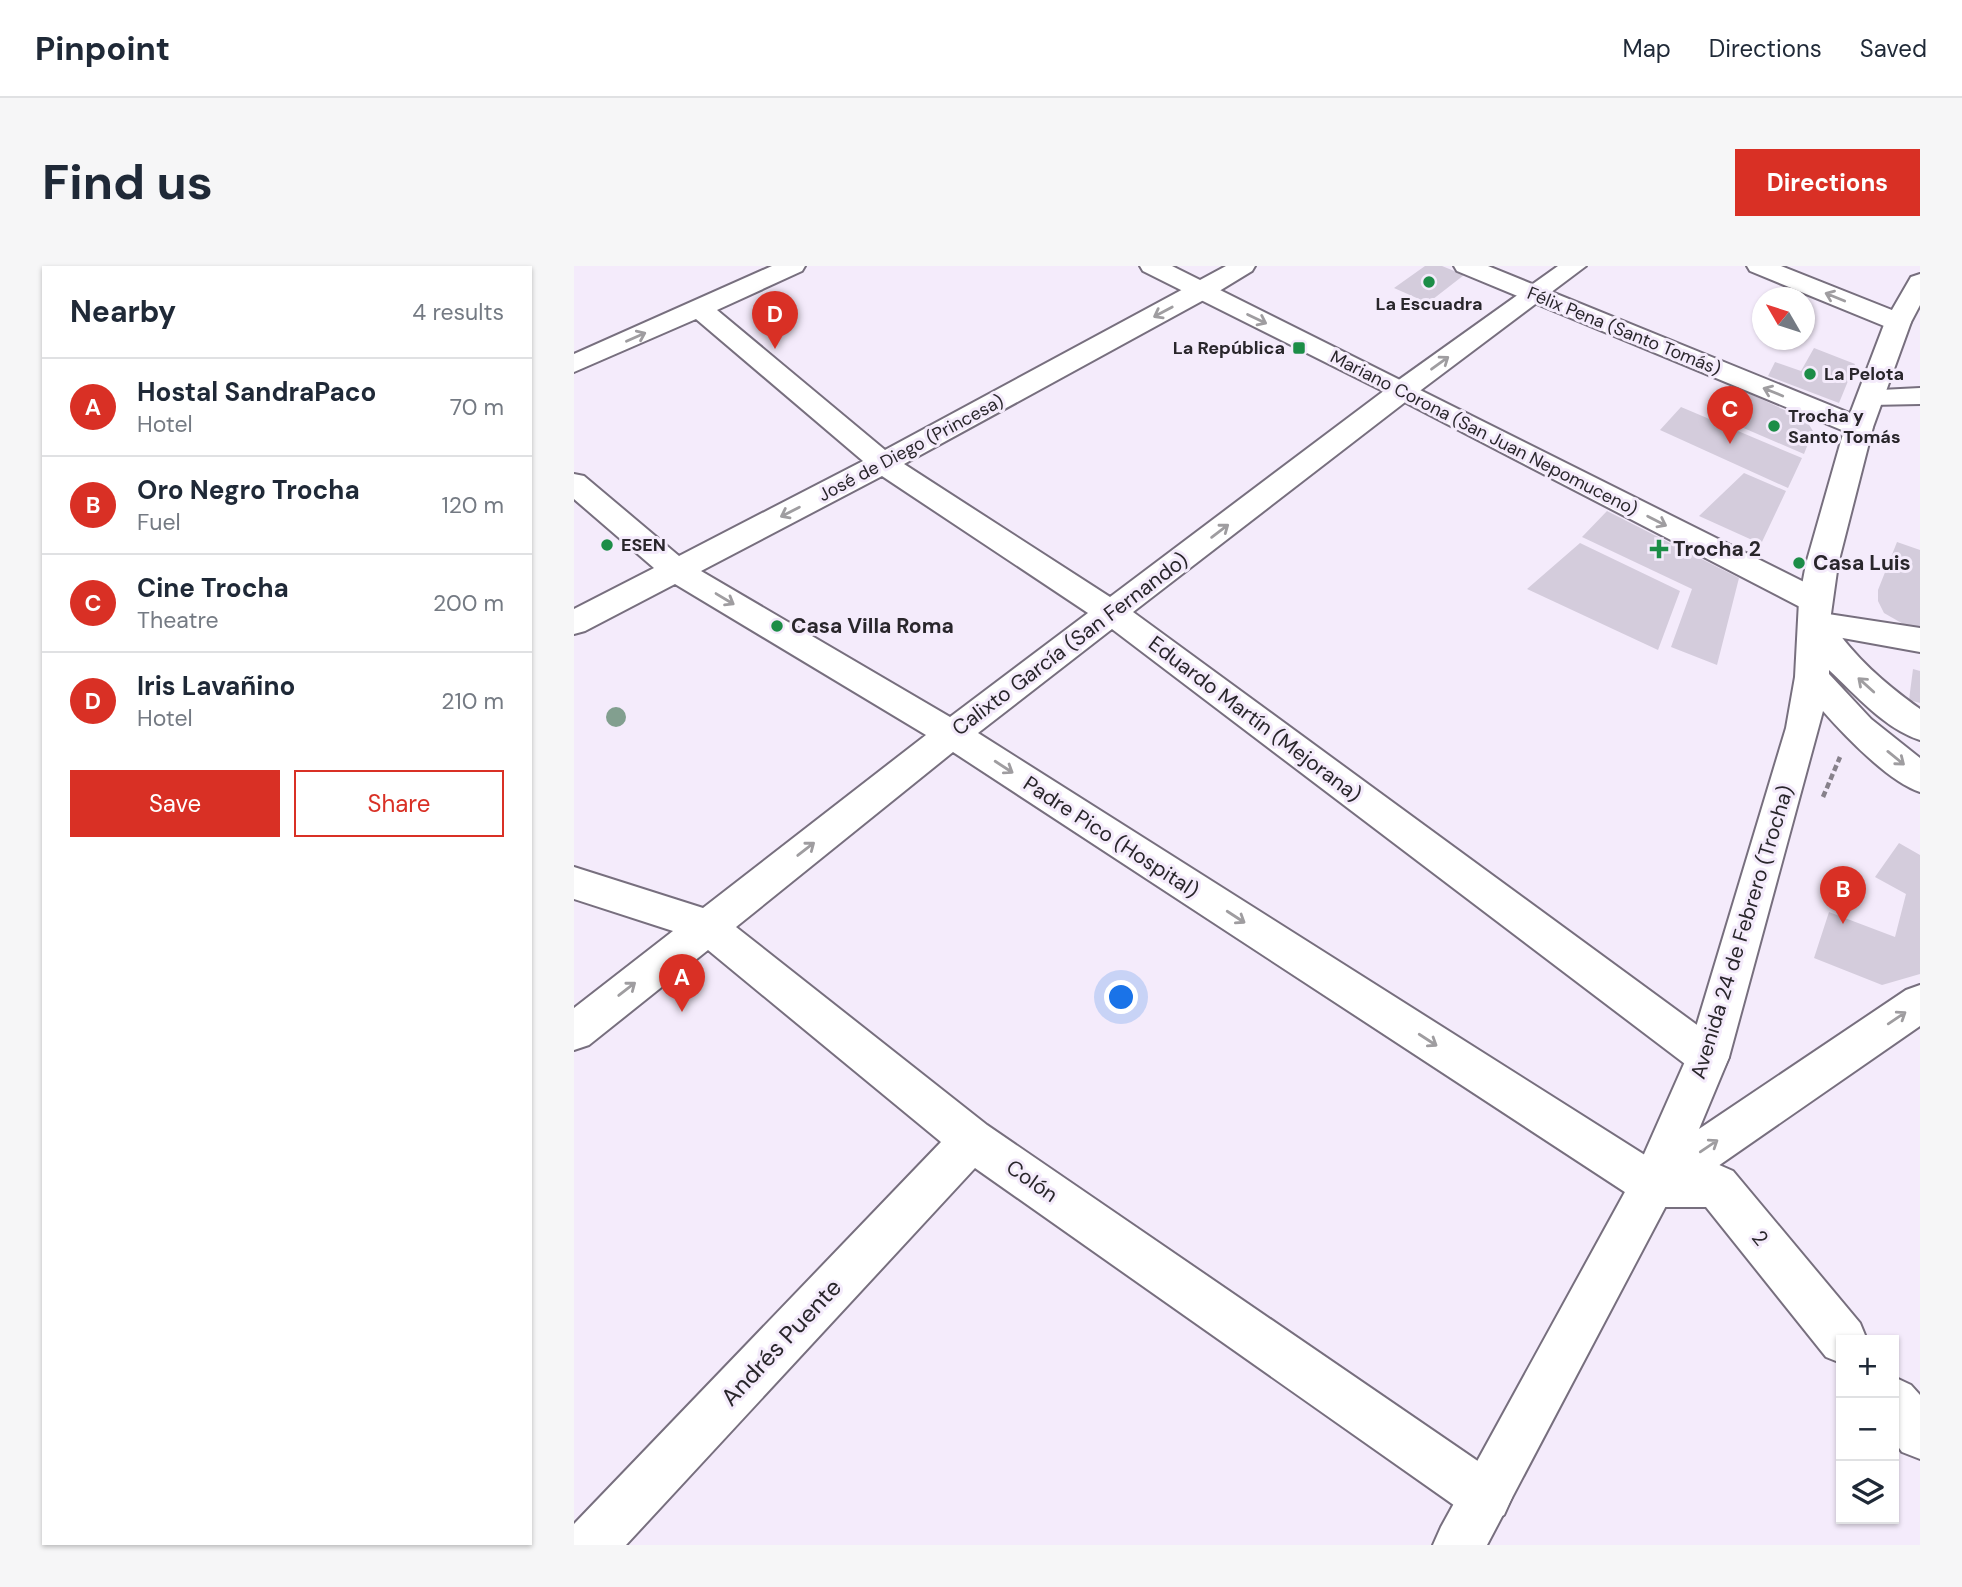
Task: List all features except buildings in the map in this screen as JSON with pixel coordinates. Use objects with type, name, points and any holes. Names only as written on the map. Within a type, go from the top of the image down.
[{"type":"street","points":[[574,365],[793,266]]},
{"type":"street","name":"Mariano Corona (San Juan Nepomuceno)","points":[[1152,266],[1403,390],[1815,612]]},
{"type":"street","name":"José de Diego (Princesa)","points":[[574,623],[883,463],[1202,291],[1243,266]]},
{"type":"street","name":"Félix Pena (Santo Tomás)","points":[[1466,266],[1859,427]]},
{"type":"street","name":"Calixto García (San Fernando)","points":[[574,1032],[952,734],[1403,390],[1574,266]]},
{"type":"street","points":[[1759,266],[1898,322]]},
{"type":"street","name":"Avenida 24 de Febrero (Trocha)","points":[[1459,1545],[1653,1185],[1707,1058],[1803,728],[1812,677],[1815,612],[1859,427],[1898,322],[1920,282]]},
{"type":"street","name":"Eduardo Martín (Mejorana)","points":[[700,309],[883,463],[1112,613],[1707,1058]]},
{"type":"street","points":[[1871,397],[1920,396]]},
{"type":"street","name":"Padre Pico (Hospital)","points":[[574,484],[677,570],[952,734],[1653,1185]]},
{"type":"street","points":[[1815,612],[1920,640]]},
{"type":"street","points":[[1815,612],[1838,659],[1883,700],[1920,727]]},
{"type":"street","points":[[1812,677],[1859,728],[1920,778]]},
{"type":"street","points":[[1803,728],[1834,720],[1859,728]]},
{"type":"street","name":"Colón","points":[[574,883],[707,926],[972,1140],[1486,1497]]},
{"type":"street","points":[[1653,1185],[1920,1003]]},
{"type":"street","name":"Andrés Puente","points":[[590,1545],[972,1140]]},
{"type":"street","name":"2","points":[[1653,1185],[1717,1186],[1839,1335]]},
{"type":"street","points":[[1899,1408],[1920,1434]]},
{"type":"place","name":"La Escuadra","points":[[1429,282]]},
{"type":"place","name":"La República","points":[[1299,348]]},
{"type":"place","name":"Iris Lavañino","points":[[775,349]]},
{"type":"place","name":"La Pelota","points":[[1810,374]]},
{"type":"place","name":"Trocha y Santo Tomás","points":[[1774,426]]},
{"type":"place","name":"Cine Trocha","points":[[1730,444]]},
{"type":"place","name":"ESEN","points":[[607,545]]},
{"type":"place","name":"Trocha 2","points":[[1659,549]]},
{"type":"place","name":"Casa Luis","points":[[1799,563]]},
{"type":"place","name":"Casa Villa Roma","points":[[777,626]]},
{"type":"place","name":"Oro Negro Trocha","points":[[1843,924]]},
{"type":"place","name":"Hostal SandraPaco","points":[[682,1012]]}]
